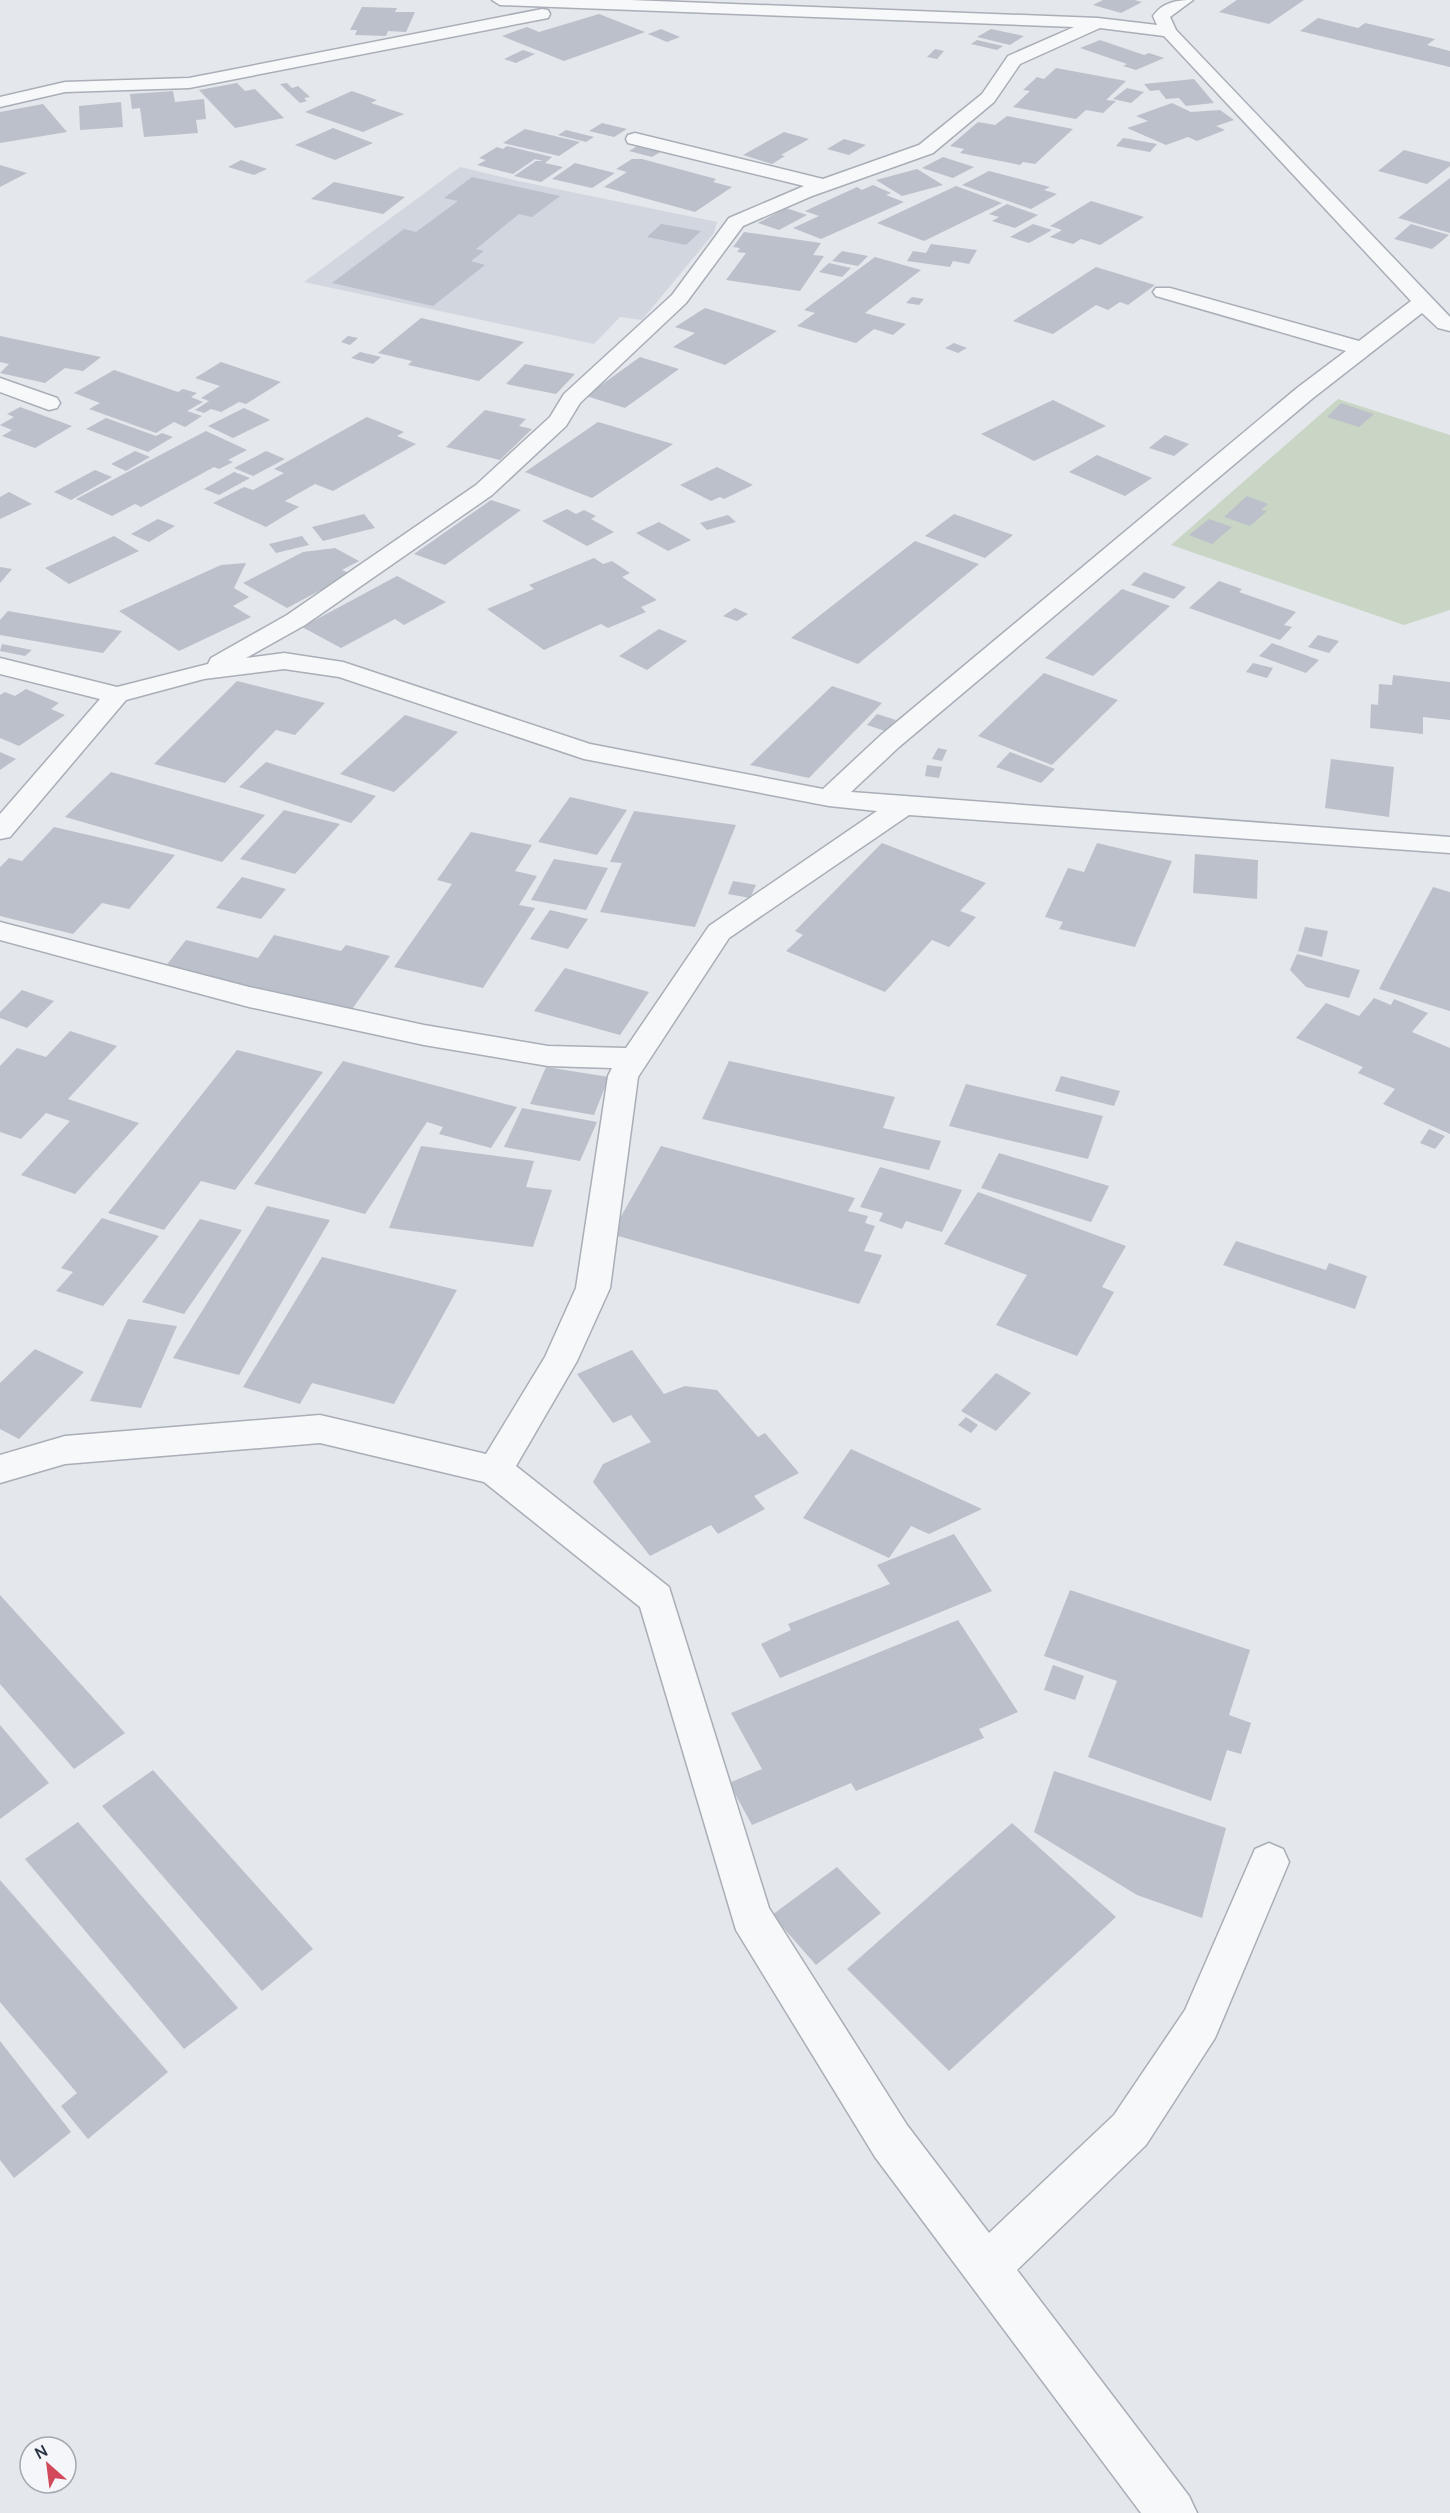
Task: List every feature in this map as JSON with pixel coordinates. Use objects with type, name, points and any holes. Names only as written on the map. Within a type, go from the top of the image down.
[{"type":"street","points":[[500,0],[1098,23],[1169,32]]},
{"type":"street","points":[[1185,0],[1161,16],[1169,32],[1423,302],[1445,324],[1450,325]]},
{"type":"street","points":[[1037,3],[1089,16],[1098,23]]},
{"type":"street","points":[[0,102],[65,87],[189,83],[588,4]]},
{"type":"street","points":[[202,672],[296,620],[484,490],[558,421],[572,399],[679,299],[735,222],[823,185],[926,149],[988,98],[1014,60],[1098,23]]},
{"type":"street","points":[[635,140],[823,185]]},
{"type":"street","points":[[1163,292],[1362,350]]},
{"type":"street","points":[[829,798],[890,741],[1305,393],[1423,302]]},
{"type":"street","points":[[0,384],[49,403]]},
{"type":"street","points":[[0,666],[117,695],[202,672],[284,661],[344,670],[584,751],[829,798],[904,806],[1450,845]]},
{"type":"street","points":[[0,831],[117,695]]},
{"type":"street","points":[[495,1470],[560,1361],[594,1288],[623,1076],[718,932],[904,806]]},
{"type":"street","points":[[0,931],[249,997],[424,1035],[548,1056],[634,1059]]},
{"type":"street","points":[[0,1469],[65,1450],[321,1429],[495,1470],[656,1598],[751,1916],[891,2141],[1172,2513]]},
{"type":"street","points":[[987,2267],[1130,2130],[1200,2024],[1269,1862]]},
{"type":"shaded area","points":[[460,167],[717,222],[714,233],[642,320],[620,317],[594,344],[304,282]]},
{"type":"green space","points":[[1338,399],[1450,435],[1450,610],[1404,625],[1171,545]]},
{"type":"building","points":[[1103,0],[1142,2],[1121,13],[1093,5]]},
{"type":"building","points":[[1237,0],[1304,0],[1269,24],[1219,12]]},
{"type":"building","points":[[362,7],[397,8],[395,12],[415,12],[406,32],[388,31],[386,36],[355,35],[357,30],[350,30]]},
{"type":"building","points":[[599,14],[645,32],[564,61],[502,36],[527,27],[539,32]]},
{"type":"building","points":[[1318,18],[1358,28],[1365,23],[1435,39],[1427,45],[1450,51],[1450,67],[1300,31]]},
{"type":"building","points":[[661,29],[680,37],[667,42],[648,34]]},
{"type":"building","points":[[991,29],[1024,36],[1010,45],[977,37]]},
{"type":"building","points":[[977,40],[1003,46],[997,50],[971,44]]},
{"type":"building","points":[[1100,40],[1144,55],[1149,53],[1164,58],[1136,70],[1123,66],[1127,64],[1080,48]]},
{"type":"building","points":[[935,49],[944,51],[937,59],[927,57]]},
{"type":"building","points":[[523,50],[535,54],[516,63],[504,59]]},
{"type":"building","points":[[1056,68],[1126,81],[1106,100],[1116,101],[1103,113],[1086,110],[1076,119],[1013,107],[1030,91],[1023,90],[1037,77],[1044,79]]},
{"type":"building","points":[[1194,79],[1214,103],[1186,106],[1179,98],[1166,99],[1159,90],[1150,91],[1144,84]]},
{"type":"building","points":[[237,83],[245,91],[255,89],[284,118],[235,128],[199,90]]},
{"type":"building","points":[[287,83],[292,88],[298,86],[310,97],[304,98],[307,101],[300,103],[280,84]]},
{"type":"building","points":[[1127,88],[1144,92],[1131,103],[1113,99]]},
{"type":"building","points":[[173,91],[175,102],[204,99],[206,119],[196,120],[198,133],[144,137],[140,108],[132,109],[130,94]]},
{"type":"building","points":[[352,91],[377,100],[371,103],[404,114],[363,132],[305,112]]},
{"type":"building","points":[[121,102],[123,127],[80,130],[79,106]]},
{"type":"building","points":[[1172,103],[1191,112],[1220,110],[1234,120],[1216,126],[1225,130],[1197,141],[1188,137],[1166,145],[1127,128],[1148,121],[1136,116]]},
{"type":"building","points":[[43,104],[67,132],[0,143],[0,112]]},
{"type":"building","points":[[1007,116],[1073,129],[1035,164],[1023,162],[1020,165],[960,153],[964,149],[950,146],[978,122],[995,125]]},
{"type":"building","points":[[602,123],[627,129],[614,137],[589,131]]},
{"type":"building","points":[[333,128],[373,143],[335,160],[295,145]]},
{"type":"building","points":[[525,129],[580,142],[559,156],[503,143]]},
{"type":"building","points":[[566,130],[594,137],[586,142],[558,135]]},
{"type":"building","points":[[784,132],[809,139],[781,155],[785,156],[772,164],[743,155]]},
{"type":"building","points":[[1123,138],[1157,144],[1150,152],[1116,146]]},
{"type":"building","points":[[844,139],[866,145],[849,155],[827,149]]},
{"type":"building","points":[[639,145],[662,151],[652,157],[629,151]]},
{"type":"building","points":[[507,146],[552,157],[545,163],[563,167],[541,182],[514,176],[536,161],[543,161],[535,159],[513,174],[477,165],[486,160],[479,158],[497,147],[503,149]]},
{"type":"building","points":[[1404,150],[1450,162],[1450,166],[1427,184],[1378,171]]},
{"type":"building","points":[[943,157],[974,167],[953,178],[922,168]]},
{"type":"building","points":[[632,159],[642,159],[716,179],[713,182],[732,187],[695,212],[604,187],[627,172],[616,169]]},
{"type":"building","points":[[241,160],[267,169],[254,175],[228,167]]},
{"type":"building","points":[[575,163],[615,173],[592,188],[552,179]]},
{"type":"building","points":[[0,165],[27,173],[0,187]]},
{"type":"building","points":[[917,169],[943,185],[902,196],[876,180]]},
{"type":"building","points":[[989,171],[1050,187],[1044,190],[1057,194],[1031,209],[962,185]]},
{"type":"building","points":[[472,177],[560,196],[532,217],[519,214],[476,249],[484,251],[471,261],[485,265],[433,306],[332,283],[404,229],[416,232],[458,201],[444,198]]},
{"type":"building","points":[[1450,178],[1450,233],[1398,218]]},
{"type":"building","points":[[334,182],[405,197],[383,214],[311,199]]},
{"type":"building","points":[[873,185],[891,193],[886,195],[904,202],[821,239],[793,228],[819,216],[805,211],[857,187],[862,190]]},
{"type":"building","points":[[956,186],[1002,203],[924,241],[877,223]]},
{"type":"building","points":[[1091,201],[1144,217],[1100,245],[1081,239],[1073,244],[1050,237],[1062,230],[1050,226]]},
{"type":"building","points":[[1007,204],[1038,215],[1015,228],[992,221],[999,217],[989,214]]},
{"type":"building","points":[[786,208],[807,215],[779,230],[758,223]]},
{"type":"building","points":[[661,224],[701,231],[686,245],[647,237]]},
{"type":"building","points":[[1033,224],[1052,230],[1029,243],[1010,237]]},
{"type":"building","points":[[1411,224],[1449,235],[1432,249],[1394,239]]},
{"type":"building","points":[[744,232],[821,243],[813,255],[824,256],[800,291],[726,280],[746,253],[737,252],[740,248],[733,247]]},
{"type":"building","points":[[931,244],[977,250],[969,264],[953,261],[950,267],[907,261],[913,251],[926,253]]},
{"type":"building","points":[[842,251],[868,256],[858,266],[832,261]]},
{"type":"building","points":[[875,257],[921,270],[865,313],[906,324],[893,335],[874,329],[856,343],[797,326],[815,313],[804,310]]},
{"type":"building","points":[[829,263],[851,268],[842,277],[819,272]]},
{"type":"building","points":[[1096,267],[1155,285],[1128,305],[1120,302],[1108,310],[1096,305],[1053,334],[1013,321]]},
{"type":"building","points":[[912,297],[924,299],[919,305],[906,303]]},
{"type":"building","points":[[705,308],[777,331],[725,365],[673,347],[695,333],[675,327]]},
{"type":"building","points":[[421,318],[524,342],[479,381],[408,365],[412,361],[378,353]]},
{"type":"building","points":[[0,336],[101,357],[83,371],[65,368],[45,383],[0,373],[9,364],[0,362]]},
{"type":"building","points":[[348,336],[358,338],[350,345],[341,342]]},
{"type":"building","points":[[954,343],[967,348],[958,353],[945,348]]},
{"type":"building","points":[[360,352],[381,357],[373,364],[351,358]]},
{"type":"building","points":[[640,357],[679,369],[625,408],[586,396]]},
{"type":"building","points":[[221,362],[281,382],[246,404],[239,402],[221,412],[211,409],[204,413],[195,410],[209,401],[201,398],[220,386],[195,378]]},
{"type":"building","points":[[525,364],[575,374],[556,394],[506,384]]},
{"type":"building","points":[[114,370],[178,392],[183,389],[197,393],[191,397],[203,402],[187,411],[202,416],[185,427],[174,422],[156,433],[89,409],[100,403],[74,393]]},
{"type":"building","points":[[1053,400],[1106,426],[1034,461],[981,434]]},
{"type":"building","points":[[1341,403],[1374,414],[1359,427],[1327,417]]},
{"type":"building","points":[[20,407],[72,426],[35,448],[2,436],[12,430],[0,425],[14,417],[7,414]]},
{"type":"building","points":[[244,408],[270,420],[233,438],[208,426]]},
{"type":"building","points":[[485,410],[526,419],[519,426],[532,429],[500,460],[446,447]]},
{"type":"building","points":[[367,417],[404,432],[397,436],[416,444],[333,491],[315,484],[285,501],[299,507],[266,527],[213,503],[244,487],[253,490],[284,473],[274,469]]},
{"type":"building","points":[[106,418],[156,436],[162,433],[173,437],[148,452],[86,429]]},
{"type":"building","points":[[598,422],[673,444],[592,498],[525,472]]},
{"type":"building","points":[[206,431],[247,450],[228,460],[233,462],[219,469],[214,467],[141,507],[135,504],[112,516],[76,499]]},
{"type":"building","points":[[1165,435],[1189,444],[1174,456],[1149,448]]},
{"type":"building","points":[[135,451],[150,457],[126,471],[111,464]]},
{"type":"building","points":[[266,451],[285,459],[253,476],[234,468]]},
{"type":"building","points":[[1097,455],[1152,478],[1125,496],[1069,472]]},
{"type":"building","points":[[717,467],[753,485],[724,499],[720,497],[711,501],[680,485]]},
{"type":"building","points":[[95,470],[112,477],[71,500],[54,492]]},
{"type":"building","points":[[234,472],[250,478],[219,495],[204,489]]},
{"type":"building","points":[[9,492],[32,504],[0,519],[0,497]]},
{"type":"building","points":[[1247,496],[1268,504],[1261,510],[1267,511],[1250,526],[1224,517]]},
{"type":"building","points":[[491,500],[521,510],[445,565],[414,554]]},
{"type":"building","points":[[567,509],[576,514],[584,510],[596,516],[591,519],[614,532],[587,546],[542,521]]},
{"type":"building","points":[[364,514],[375,528],[323,541],[312,527]]},
{"type":"building","points":[[954,514],[1013,535],[985,558],[925,536]]},
{"type":"building","points":[[728,515],[736,522],[707,530],[700,523]]},
{"type":"building","points":[[158,519],[175,526],[149,542],[131,534]]},
{"type":"building","points":[[1209,519],[1232,527],[1212,544],[1189,535]]},
{"type":"building","points":[[659,522],[691,540],[668,551],[636,533]]},
{"type":"building","points":[[114,536],[139,551],[69,584],[45,568]]},
{"type":"building","points":[[302,536],[309,545],[276,553],[269,544]]},
{"type":"building","points":[[915,541],[979,564],[858,664],[791,638]]},
{"type":"building","points":[[335,548],[359,561],[342,570],[351,574],[287,608],[243,583],[303,552]]},
{"type":"building","points":[[594,558],[603,564],[612,561],[630,573],[622,577],[657,600],[641,607],[646,612],[608,628],[601,624],[544,650],[487,609],[534,589],[529,585]]},
{"type":"building","points":[[246,563],[234,588],[249,597],[233,606],[251,617],[179,651],[119,611],[221,565]]},
{"type":"building","points":[[0,567],[12,569],[0,583]]},
{"type":"building","points":[[1144,572],[1186,587],[1174,599],[1131,585]]},
{"type":"building","points":[[397,576],[446,602],[404,625],[395,619],[341,648],[302,627]]},
{"type":"building","points":[[1219,581],[1242,589],[1239,592],[1296,612],[1284,625],[1292,627],[1280,640],[1189,608]]},
{"type":"building","points":[[1122,589],[1170,606],[1093,676],[1045,658]]},
{"type":"building","points":[[735,608],[748,614],[737,621],[723,616]]},
{"type":"building","points":[[8,611],[122,631],[103,653],[0,635],[0,620]]},
{"type":"building","points":[[659,629],[687,641],[647,670],[619,656]]},
{"type":"building","points":[[1318,635],[1339,641],[1329,653],[1308,647]]},
{"type":"building","points":[[1272,643],[1319,660],[1306,673],[1259,656]]},
{"type":"building","points":[[2,644],[32,650],[25,656],[0,651]]},
{"type":"building","points":[[1253,663],[1273,668],[1267,678],[1246,672]]},
{"type":"building","points":[[1044,673],[1118,700],[1052,765],[978,736]]},
{"type":"building","points":[[1393,675],[1450,682],[1450,720],[1423,717],[1423,734],[1370,728],[1371,704],[1378,705],[1379,684],[1392,685]]},
{"type":"building","points":[[237,681],[325,703],[295,735],[276,730],[225,783],[154,764]]},
{"type":"building","points":[[832,686],[882,703],[809,778],[750,765]]},
{"type":"building","points":[[26,689],[59,703],[51,709],[65,715],[19,746],[0,738],[0,695],[5,692],[15,696]]},
{"type":"building","points":[[877,714],[896,720],[885,731],[867,725]]},
{"type":"building","points":[[405,715],[458,732],[394,792],[340,774]]},
{"type":"building","points":[[938,748],[947,750],[942,761],[932,759]]},
{"type":"building","points":[[0,752],[16,759],[0,770]]},
{"type":"building","points":[[1010,752],[1055,769],[1041,783],[996,767]]},
{"type":"building","points":[[1331,759],[1394,767],[1389,817],[1325,808]]},
{"type":"building","points":[[266,762],[376,796],[351,823],[239,787]]},
{"type":"building","points":[[927,765],[942,767],[939,778],[925,776]]},
{"type":"building","points":[[111,772],[265,815],[222,862],[65,817]]},
{"type":"building","points":[[570,797],[627,810],[597,855],[538,842]]},
{"type":"building","points":[[284,810],[340,824],[295,874],[240,859]]},
{"type":"building","points":[[634,811],[736,825],[695,927],[600,912],[622,863],[610,862]]},
{"type":"building","points":[[54,827],[175,855],[129,909],[102,903],[73,934],[0,916],[0,867],[9,858],[22,861]]},
{"type":"building","points":[[471,832],[532,845],[515,871],[537,876],[519,905],[535,908],[483,988],[394,967],[452,884],[437,880]]},
{"type":"building","points":[[882,843],[986,883],[960,911],[976,917],[949,947],[932,940],[885,992],[786,951],[803,935],[795,931]]},
{"type":"building","points":[[1097,843],[1172,861],[1135,947],[1059,929],[1063,922],[1045,917],[1068,868],[1084,872]]},
{"type":"building","points":[[1195,854],[1258,860],[1257,899],[1193,893]]},
{"type":"building","points":[[554,859],[608,868],[586,910],[531,900]]},
{"type":"building","points":[[242,877],[286,889],[261,919],[216,908]]},
{"type":"building","points":[[733,881],[756,885],[750,898],[728,894]]},
{"type":"building","points":[[1433,887],[1450,892],[1450,1011],[1379,989]]},
{"type":"building","points":[[550,910],[588,919],[568,949],[530,939]]},
{"type":"building","points":[[1305,927],[1328,931],[1322,957],[1298,951]]},
{"type":"building","points":[[274,935],[341,951],[346,945],[390,956],[350,1012],[165,967],[186,940],[258,958]]},
{"type":"building","points":[[1297,954],[1360,970],[1349,998],[1306,987],[1290,970]]},
{"type":"building","points":[[565,968],[649,992],[620,1035],[534,1011]]},
{"type":"building","points":[[22,990],[54,1001],[27,1028],[0,1018],[0,1012]]},
{"type":"building","points":[[1374,998],[1391,1005],[1394,999],[1428,1013],[1412,1032],[1450,1048],[1450,1134],[1383,1104],[1395,1089],[1358,1073],[1363,1067],[1296,1038],[1326,1003],[1359,1016]]},
{"type":"building","points":[[70,1031],[117,1046],[68,1099],[139,1123],[75,1194],[21,1175],[70,1121],[46,1113],[21,1139],[0,1132],[0,1066],[17,1048],[46,1057]]},
{"type":"building","points":[[237,1050],[323,1072],[235,1190],[201,1181],[164,1230],[108,1213]]},
{"type":"building","points":[[343,1061],[517,1107],[491,1148],[439,1134],[443,1127],[427,1122],[365,1214],[254,1184]]},
{"type":"building","points":[[729,1061],[895,1097],[883,1128],[941,1141],[929,1170],[702,1119]]},
{"type":"building","points":[[546,1067],[609,1077],[594,1115],[530,1104]]},
{"type":"building","points":[[1061,1076],[1120,1091],[1114,1106],[1055,1091]]},
{"type":"building","points":[[966,1084],[1103,1116],[1088,1159],[949,1126]]},
{"type":"building","points":[[522,1108],[597,1122],[580,1161],[504,1147]]},
{"type":"building","points":[[1429,1129],[1445,1136],[1435,1149],[1420,1143]]},
{"type":"building","points":[[421,1146],[534,1161],[526,1187],[552,1190],[533,1247],[389,1228]]},
{"type":"building","points":[[661,1146],[855,1198],[848,1211],[868,1216],[865,1223],[875,1226],[864,1251],[882,1255],[859,1304],[611,1234]]},
{"type":"building","points":[[999,1153],[1109,1186],[1091,1222],[981,1188]]},
{"type":"building","points":[[880,1167],[962,1190],[942,1232],[906,1221],[902,1229],[879,1221],[883,1213],[860,1207]]},
{"type":"building","points":[[978,1192],[1126,1246],[1102,1287],[1114,1292],[1077,1356],[996,1325],[1027,1275],[944,1244]]},
{"type":"building","points":[[267,1206],[330,1220],[239,1375],[173,1358]]},
{"type":"building","points":[[102,1218],[159,1236],[103,1306],[56,1291],[73,1272],[61,1268]]},
{"type":"building","points":[[200,1219],[242,1230],[184,1314],[142,1302]]},
{"type":"building","points":[[1236,1241],[1326,1270],[1329,1263],[1367,1276],[1355,1309],[1223,1265]]},
{"type":"building","points":[[322,1257],[457,1290],[394,1404],[312,1383],[300,1404],[243,1387]]},
{"type":"building","points":[[128,1319],[177,1326],[141,1408],[90,1401]]},
{"type":"building","points":[[35,1349],[84,1372],[19,1439],[0,1429],[0,1383]]},
{"type":"building","points":[[632,1350],[664,1394],[685,1386],[717,1390],[758,1437],[765,1433],[799,1473],[754,1496],[765,1509],[718,1534],[711,1525],[650,1556],[593,1482],[603,1464],[651,1442],[631,1415],[613,1423],[577,1374]]},
{"type":"building","points":[[996,1373],[1031,1393],[996,1431],[961,1411]]},
{"type":"building","points":[[966,1417],[978,1425],[971,1433],[958,1425]]},
{"type":"building","points":[[851,1449],[982,1509],[929,1534],[911,1526],[889,1558],[803,1518]]},
{"type":"building","points":[[954,1534],[992,1591],[780,1678],[761,1644],[791,1630],[788,1624],[890,1584],[877,1565]]},
{"type":"building","points":[[1070,1590],[1250,1650],[1229,1715],[1251,1723],[1241,1754],[1227,1750],[1211,1801],[1088,1757],[1117,1681],[1044,1656]]},
{"type":"building","points":[[0,1595],[125,1733],[74,1769],[0,1684]]},
{"type":"building","points":[[958,1620],[1018,1712],[979,1729],[984,1738],[856,1791],[851,1783],[752,1825],[729,1783],[762,1769],[731,1713]]},
{"type":"building","points":[[1053,1665],[1084,1676],[1075,1700],[1044,1690]]},
{"type":"building","points":[[0,1725],[49,1783],[0,1819]]},
{"type":"building","points":[[153,1770],[313,1949],[262,1991],[102,1806]]},
{"type":"building","points":[[1054,1771],[1226,1828],[1202,1918],[1137,1895],[1034,1832]]},
{"type":"building","points":[[78,1822],[238,2008],[184,2049],[25,1859]]},
{"type":"building","points":[[1012,1823],[1116,1917],[949,2071],[847,1969]]},
{"type":"building","points":[[837,1867],[881,1913],[816,1965],[772,1915]]},
{"type":"building","points":[[0,1880],[168,2072],[88,2139],[61,2106],[77,2093],[0,2002]]},
{"type":"building","points":[[0,2041],[71,2132],[14,2178],[0,2160]]}]
